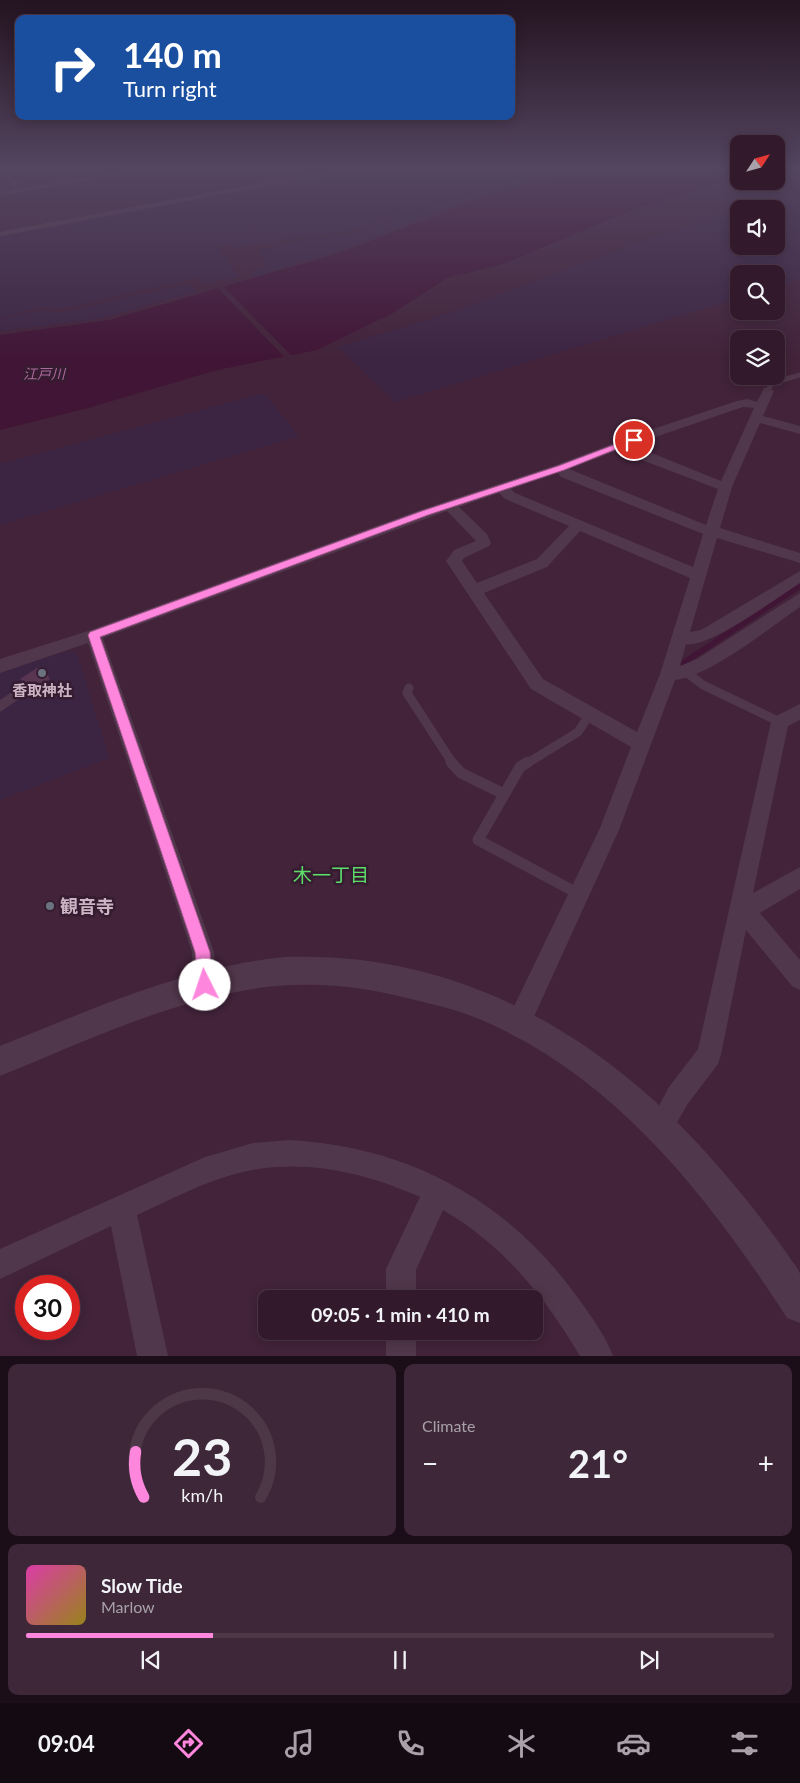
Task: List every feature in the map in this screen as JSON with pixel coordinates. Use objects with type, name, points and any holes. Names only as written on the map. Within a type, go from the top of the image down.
[{"type":"street","points":[[0,666],[94,635],[450,505],[741,404],[762,405],[800,430]]},
{"type":"street","points":[[518,1023],[609,830],[642,744],[678,673],[681,636],[725,487],[762,405]]},
{"type":"street","points":[[624,445],[631,451],[725,487]]},
{"type":"street","points":[[561,468],[566,474],[712,531],[800,558]]},
{"type":"street","points":[[501,487],[510,496],[698,575]]},
{"type":"street","points":[[450,505],[482,537],[484,543],[459,554],[454,561],[537,684],[642,744]]},
{"type":"street","points":[[474,591],[542,564],[578,525]]},
{"type":"street","points":[[681,636],[691,639],[706,635],[800,576]]},
{"type":"street","points":[[678,673],[703,664],[800,599]]},
{"type":"street","points":[[94,635],[202,952],[205,985]]},
{"type":"street","points":[[0,707],[18,693]]},
{"type":"street","points":[[661,1126],[678,1096],[709,1055],[742,909],[780,722],[800,711]]},
{"type":"street","points":[[742,909],[800,877]]},
{"type":"street","points":[[742,909],[800,978]]},
{"type":"street","points":[[0,1062],[134,1008],[205,985],[266,972],[314,970],[349,972],[442,993],[479,1004],[555,1043],[628,1096],[661,1126],[700,1167],[733,1208],[800,1305]]},
{"type":"street","points":[[0,1264],[209,1168],[252,1156],[286,1153],[320,1154],[363,1162],[405,1174],[486,1222],[524,1256],[560,1301],[598,1356]]},
{"type":"street","points":[[401,1290],[401,1269],[437,1192]]},
{"type":"street","points":[[121,1207],[153,1356]]},
{"type":"street","points":[[401,1340],[402,1356]]},
{"type":"lane","points":[[0,234],[15,231]]},
{"type":"lane","points":[[762,405],[768,386],[772,383],[800,376]]},
{"type":"lane","points":[[678,673],[780,722]]},
{"type":"lane","points":[[409,688],[407,693],[451,762],[461,773],[504,794]]},
{"type":"lane","points":[[579,894],[478,840],[520,767],[578,732],[590,714]]},
{"type":"shaded area","points":[[351,231],[234,247],[226,244],[218,246],[239,277],[206,283],[200,277],[66,308],[37,308],[0,318],[0,232]]},
{"type":"shaded area","points":[[360,231],[390,231],[355,245],[254,277],[251,273],[269,265],[257,252],[311,238],[340,236]]},
{"type":"shaded area","points":[[672,231],[730,231],[730,255],[785,255],[785,231],[800,231],[800,279],[785,283],[785,265],[730,265],[730,301],[395,402],[338,347],[443,315]]},
{"type":"shaded area","points":[[186,284],[198,291],[98,319],[0,331],[0,319],[40,310],[63,312]]},
{"type":"shaded area","points":[[264,393],[299,436],[0,525],[0,464]]},
{"type":"shaded area","points":[[76,650],[109,758],[0,800],[0,673],[37,659]]},
{"type":"water","name":"江戸川","points":[[395,231],[582,231],[503,264],[447,278],[393,313],[317,350],[217,370],[88,408],[0,430],[0,335],[109,320],[346,251]]},
{"type":"pier","points":[[222,285],[294,358],[286,359],[216,286]]},
{"type":"building","name":"香取神社","points":[[43,667],[50,679],[35,689],[20,679],[37,668]]},
{"type":"waterway","points":[[683,663],[800,586]]},
{"type":"place","name":"香取神社","points":[[42,673]]},
{"type":"place","name":"観音寺","points":[[50,906]]},
{"type":"district","name":"木一丁目","points":[[331,874]]},
{"type":"route","points":[[205,985],[202,952],[94,635],[425,513],[561,468],[634,440]]}]
